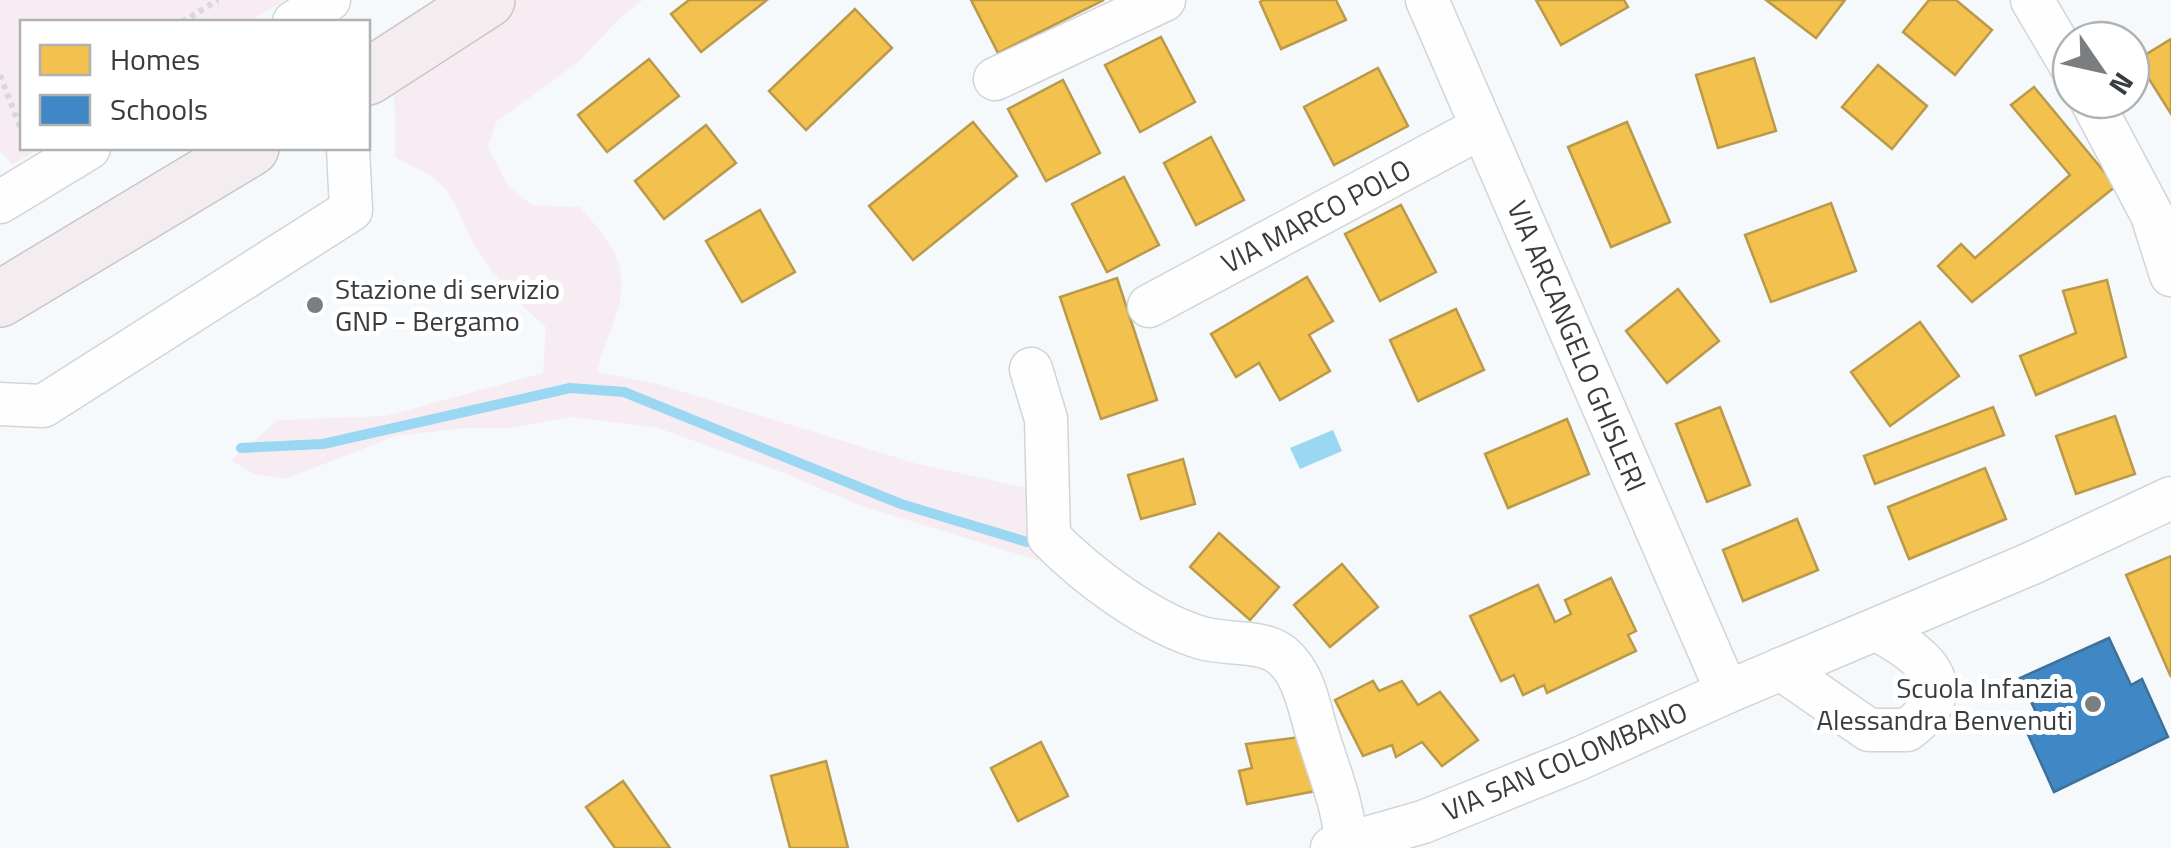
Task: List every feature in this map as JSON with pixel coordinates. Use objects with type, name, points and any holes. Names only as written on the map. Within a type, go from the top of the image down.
[{"type":"highway","points":[[370,40],[428,0]]},
{"type":"highway","points":[[370,77],[487,0]]},
{"type":"highway","points":[[0,260],[187,150]]},
{"type":"highway","points":[[0,299],[249,150]]},
{"type":"street","points":[[297,20],[329,0]]},
{"type":"street","points":[[995,79],[1164,0]]},
{"type":"street","name":"VIA ARCANGELO GHISLERI","points":[[1426,0],[1727,692]]},
{"type":"street","points":[[2032,0],[2051,32]]},
{"type":"street","points":[[2102,120],[2152,215],[2171,275]]},
{"type":"street","name":"VIA MARCO POLO","points":[[1149,306],[1482,127]]},
{"type":"street","points":[[0,202],[86,150]]},
{"type":"street","points":[[0,404],[43,406],[351,210],[348,150]]},
{"type":"street","name":"VIA SAN COLOMBANO","points":[[1030,369],[1046,420],[1049,537],[1072,560],[1142,609],[1184,632],[1227,644],[1258,644],[1280,653],[1297,674],[1345,820],[1339,846]]},
{"type":"street","name":"VIA SAN COLOMBANO","points":[[1339,846],[1457,808],[1576,760],[2171,498]]},
{"type":"street","points":[[1781,670],[1869,730],[1907,730],[1932,707],[1934,677],[1910,647],[1876,630]]},
{"type":"path","points":[[185,20],[218,0]]},
{"type":"path","points":[[0,76],[20,125]]},
{"type":"shaded area","points":[[0,0],[285,0],[251,20],[20,20],[20,150],[37,150],[12,165],[0,151]]},
{"type":"shaded area","points":[[508,0],[643,0],[578,62],[496,122],[488,147],[508,186],[532,205],[580,207],[615,255],[620,267],[621,295],[597,372],[658,384],[914,463],[1036,490],[1043,562],[859,505],[784,473],[658,428],[571,417],[510,428],[465,428],[396,436],[285,479],[254,474],[231,460],[278,420],[386,416],[543,373],[546,327],[490,268],[443,187],[395,157],[394,80]]},
{"type":"water","points":[[1333,430],[1342,451],[1300,469],[1290,448]]},
{"type":"building: Homes","points":[[689,0],[767,0],[701,52],[671,14]]},
{"type":"building: Homes","points":[[971,0],[1104,0],[998,53]]},
{"type":"building: Homes","points":[[1336,0],[1346,20],[1281,49],[1260,2]]},
{"type":"building: Homes","points":[[1536,0],[1624,0],[1628,7],[1561,45]]},
{"type":"building: Homes","points":[[1766,0],[1845,0],[1816,38]]},
{"type":"building: Homes","points":[[1929,0],[1956,0],[1992,30],[1955,75],[1903,32]]},
{"type":"building: Homes","points":[[855,9],[892,48],[806,130],[769,91]]},
{"type":"building: Homes","points":[[1161,37],[1195,102],[1140,132],[1105,65]]},
{"type":"building: Homes","points":[[2171,39],[2171,114],[2151,82],[2151,51]]},
{"type":"building: Homes","points":[[1754,58],[1776,131],[1718,148],[1696,75]]},
{"type":"building: Homes","points":[[649,59],[679,96],[607,152],[578,115]]},
{"type":"building: Homes","points":[[1878,65],[1927,106],[1892,149],[1842,107]]},
{"type":"building: Homes","points":[[1378,68],[1408,126],[1334,165],[1304,107]]},
{"type":"building: Homes","points":[[1063,80],[1100,153],[1046,181],[1008,109]]},
{"type":"building: Homes","points":[[2034,87],[2051,108],[2051,120],[2061,120],[2116,186],[1972,302],[1938,266],[1961,244],[1975,258],[2070,175],[2011,105]]},
{"type":"building: Homes","points":[[973,122],[1017,176],[913,260],[869,206]]},
{"type":"building: Homes","points":[[1627,122],[1670,222],[1611,247],[1568,147]]},
{"type":"building: Homes","points":[[706,125],[736,163],[664,219],[635,181]]},
{"type":"building: Homes","points":[[1211,137],[1244,200],[1196,225],[1164,163]]},
{"type":"building: Homes","points":[[1124,177],[1159,245],[1107,272],[1072,204]]},
{"type":"building: Homes","points":[[1831,203],[1856,271],[1771,302],[1745,235]]},
{"type":"building: Homes","points":[[1401,205],[1436,272],[1380,301],[1345,234]]},
{"type":"building: Homes","points":[[760,210],[795,272],[742,302],[706,241]]},
{"type":"building: Homes","points":[[1307,277],[1333,321],[1309,335],[1330,371],[1280,400],[1259,363],[1236,377],[1211,334]]},
{"type":"building: Homes","points":[[1117,278],[1157,400],[1101,419],[1060,297]]},
{"type":"building: Homes","points":[[2107,280],[2126,357],[2036,395],[2020,356],[2076,333],[2063,291]]},
{"type":"building: Homes","points":[[1678,289],[1719,341],[1667,383],[1626,331]]},
{"type":"building: Homes","points":[[1456,309],[1484,370],[1418,401],[1390,340]]},
{"type":"building: Homes","points":[[1920,322],[1959,376],[1890,426],[1851,372]]},
{"type":"building: Homes","points":[[1720,407],[1750,485],[1707,502],[1676,424]]},
{"type":"building: Homes","points":[[1993,407],[2004,435],[1875,484],[1864,456]]},
{"type":"building: Homes","points":[[2115,416],[2135,474],[2076,494],[2056,436]]},
{"type":"building: Homes","points":[[1567,419],[1589,474],[1508,508],[1485,454]]},
{"type":"building: Homes","points":[[1183,459],[1195,504],[1141,519],[1128,475]]},
{"type":"building: Homes","points":[[1985,468],[2006,519],[1909,559],[1888,507]]},
{"type":"building: Homes","points":[[1797,519],[1818,570],[1743,601],[1723,550]]},
{"type":"building: Homes","points":[[1219,533],[1279,587],[1250,620],[1190,567]]},
{"type":"building: Homes","points":[[2171,556],[2171,677],[2126,575]]},
{"type":"building: Homes","points":[[1342,564],[1378,607],[1330,647],[1294,605]]},
{"type":"building: Homes","points":[[1611,578],[1636,631],[1628,635],[1636,651],[1547,693],[1544,685],[1523,695],[1514,675],[1501,681],[1470,616],[1538,585],[1555,622],[1571,614],[1565,600]]},
{"type":"building: Homes","points":[[1373,681],[1379,691],[1402,681],[1418,705],[1440,692],[1478,740],[1442,766],[1422,742],[1396,757],[1392,745],[1363,756],[1335,700]]},
{"type":"building: Homes","points":[[1300,737],[1321,790],[1247,804],[1239,771],[1252,768],[1246,744]]},
{"type":"building: Homes","points":[[1041,742],[1068,796],[1018,821],[991,768]]},
{"type":"building: Homes","points":[[826,761],[848,848],[790,848],[771,776]]},
{"type":"building: Homes","points":[[623,781],[670,848],[615,848],[586,807]]},
{"type":"building: Schools","name":"Scuola Infanzia Alessandra Benvenuti","points":[[2109,638],[2131,685],[2142,679],[2168,737],[2054,792],[2026,730],[2041,723],[2020,678]]},
{"type":"waterway","points":[[241,448],[323,444],[570,388],[624,392],[901,504],[1027,542]]},
{"type":"place","name":"Stazione di servizio GNP - Bergamo","points":[[315,305]]},
{"type":"place","name":"Scuola Infanzia Alessandra Benvenuti","points":[[2093,704]]}]
